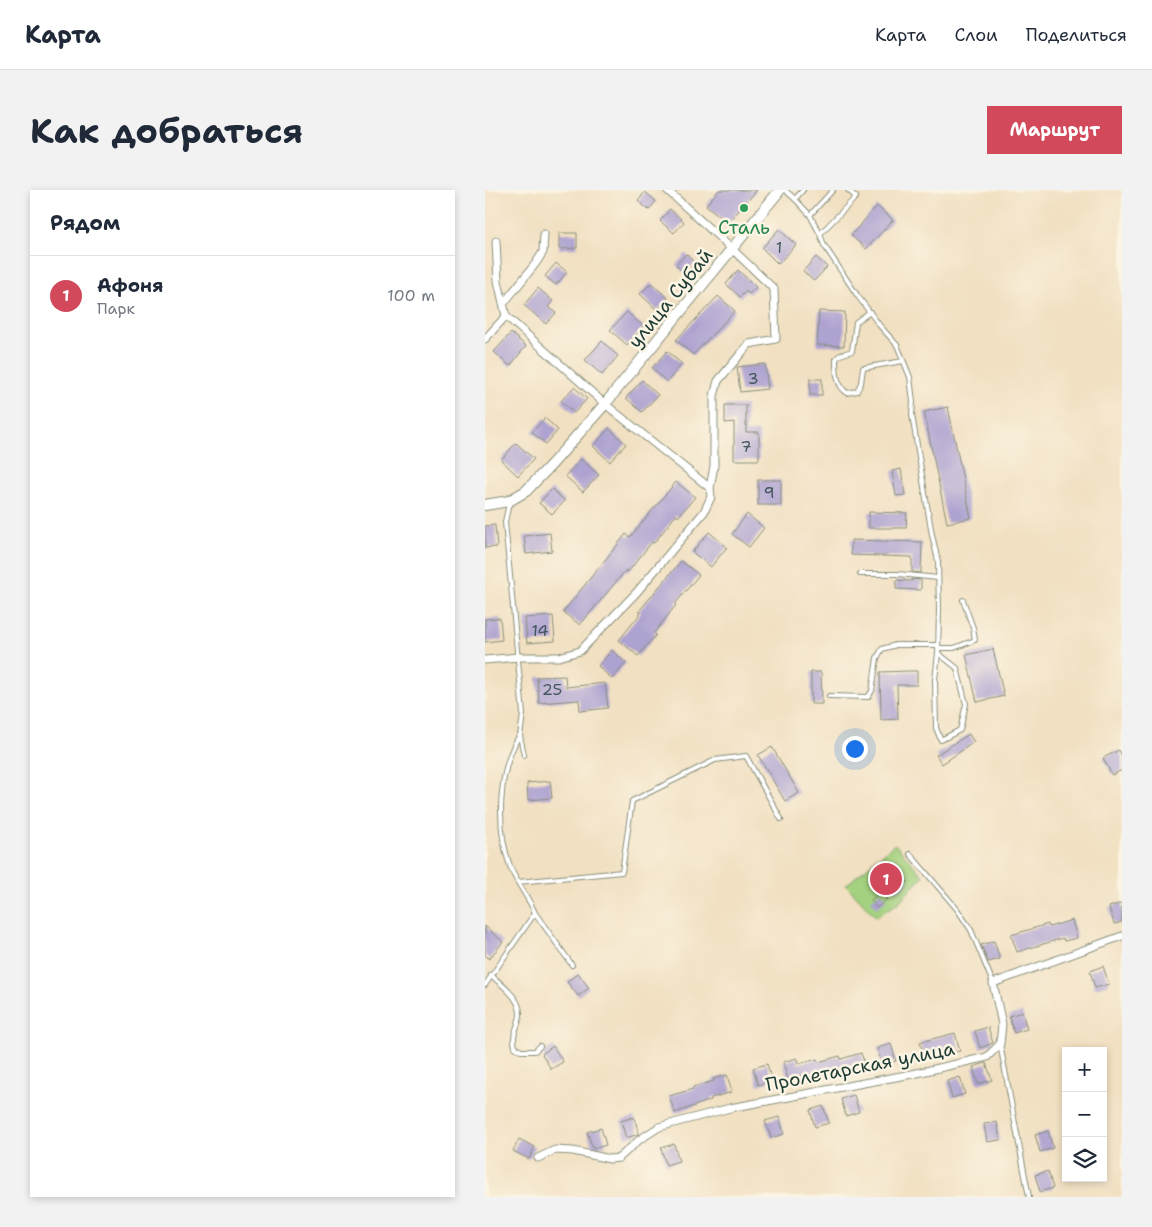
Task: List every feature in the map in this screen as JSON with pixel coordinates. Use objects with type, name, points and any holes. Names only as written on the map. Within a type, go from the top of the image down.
[{"type":"street","points":[[485,660],[518,657],[559,657],[580,651],[636,593],[704,512],[711,497],[710,488],[714,466],[714,396],[718,381],[749,344],[776,339],[774,290],[667,190]]},
{"type":"street","name":"улица Субай","points":[[485,505],[509,501],[526,491],[605,404],[781,190]]},
{"type":"street","points":[[504,303],[543,252],[544,234]]},
{"type":"street","points":[[495,241],[497,281],[506,316],[605,404],[710,488]]},
{"type":"street","points":[[485,338],[506,316]]},
{"type":"street","points":[[1000,1044],[1002,1024],[993,983],[1122,936]]},
{"type":"street","name":"Пролетарская улица","points":[[538,1158],[555,1150],[573,1151],[610,1159],[619,1158],[639,1140],[659,1127],[730,1108],[917,1073],[987,1057],[1000,1044]]},
{"type":"lane","points":[[785,190],[810,215],[824,245],[870,312],[897,345],[909,377],[913,402],[912,416],[938,561],[938,649],[935,680],[936,728],[941,740],[960,730],[966,704],[957,668],[938,649]]},
{"type":"lane","points":[[795,199],[803,190]]},
{"type":"lane","points":[[810,215],[833,190]]},
{"type":"lane","points":[[820,234],[856,197],[848,190]]},
{"type":"lane","points":[[870,312],[856,322],[852,351],[836,358],[841,389],[847,393],[857,391],[861,383],[863,368],[903,361]]},
{"type":"lane","points":[[509,501],[505,522],[523,714],[520,736],[524,755]]},
{"type":"lane","points":[[859,574],[897,574],[939,578]]},
{"type":"lane","points":[[829,696],[868,698],[873,691],[877,658],[883,649],[895,645],[938,649],[954,648],[975,640],[973,628],[963,600]]},
{"type":"lane","points":[[520,736],[512,748],[506,766],[500,826],[510,866],[518,882],[530,900],[535,913],[572,965]]},
{"type":"lane","points":[[518,882],[622,872],[632,801],[715,760],[747,756],[781,820]]},
{"type":"lane","points":[[910,854],[957,908],[971,930],[993,983]]},
{"type":"lane","points":[[485,985],[535,913]]},
{"type":"lane","points":[[491,975],[512,994],[519,1005],[520,1018],[513,1037],[515,1047],[521,1051],[535,1051],[540,1046]]},
{"type":"lane","points":[[1000,1044],[1029,1197]]},
{"type":"green space","points":[[895,844],[923,876],[898,903],[876,917],[846,885]]},
{"type":"building","points":[[719,190],[757,190],[728,223],[706,205]]},
{"type":"building","points":[[645,192],[656,201],[649,210],[638,201]]},
{"type":"building","points":[[877,206],[893,220],[866,249],[851,235]]},
{"type":"building","points":[[670,209],[684,222],[674,233],[660,221]]},
{"type":"building","points":[[779,229],[796,245],[778,264],[762,248]]},
{"type":"building","points":[[559,233],[577,233],[577,248],[559,249]]},
{"type":"building","points":[[686,254],[695,263],[685,274],[676,265]]},
{"type":"building","points":[[816,257],[827,267],[814,281],[803,271]]},
{"type":"building","points":[[556,263],[567,272],[556,285],[545,276]]},
{"type":"building","points":[[738,270],[756,287],[749,294],[746,291],[740,297],[726,284]]},
{"type":"building","points":[[651,283],[668,298],[657,310],[640,294]]},
{"type":"building","points":[[538,288],[553,301],[548,307],[556,313],[546,324],[524,305]]},
{"type":"building","points":[[718,296],[735,311],[693,355],[676,340]]},
{"type":"building","points":[[819,311],[845,312],[844,346],[817,345]]},
{"type":"building","points":[[627,312],[644,327],[627,345],[610,330]]},
{"type":"building","points":[[511,333],[526,346],[510,366],[494,352]]},
{"type":"building","points":[[602,341],[618,356],[602,375],[585,360]]},
{"type":"building","points":[[667,351],[682,364],[667,382],[652,368]]},
{"type":"building","points":[[765,364],[768,389],[740,392],[737,367]]},
{"type":"building","points":[[810,379],[822,379],[822,395],[810,395]]},
{"type":"building","points":[[642,380],[658,395],[642,412],[626,398]]},
{"type":"building","points":[[574,387],[587,399],[574,413],[561,401]]},
{"type":"building","points":[[725,405],[746,405],[746,432],[759,432],[759,460],[734,460],[734,422],[725,423]]},
{"type":"building","points":[[948,407],[971,518],[947,523],[924,412]]},
{"type":"building","points":[[545,418],[558,430],[546,444],[532,432]]},
{"type":"building","points":[[609,428],[626,444],[610,462],[593,446]]},
{"type":"building","points":[[516,443],[534,459],[518,476],[501,460]]},
{"type":"building","points":[[581,459],[599,475],[583,492],[565,476]]},
{"type":"building","points":[[901,469],[905,495],[896,496],[892,471]]},
{"type":"building","points":[[758,480],[781,480],[781,505],[758,505]]},
{"type":"building","points":[[676,482],[695,497],[678,517],[676,515],[628,572],[626,570],[580,625],[563,612],[626,534],[630,537]]},
{"type":"building","points":[[552,489],[565,501],[552,514],[539,503]]},
{"type":"building","points":[[869,512],[907,513],[906,528],[869,528]]},
{"type":"building","points":[[747,514],[764,528],[749,547],[732,534]]},
{"type":"building","points":[[495,525],[497,547],[485,548],[485,526]]},
{"type":"building","points":[[709,532],[727,547],[711,567],[692,552]]},
{"type":"building","points":[[550,533],[552,551],[526,554],[524,536]]},
{"type":"building","points":[[851,540],[922,542],[921,573],[912,572],[912,557],[851,555]]},
{"type":"building","points":[[681,561],[699,575],[654,633],[656,635],[638,656],[619,640],[641,613],[639,611]]},
{"type":"building","points":[[912,579],[921,580],[921,590],[896,589],[896,580],[912,581]]},
{"type":"building","points":[[553,616],[555,641],[527,643],[525,618]]},
{"type":"building","points":[[500,618],[502,640],[485,642],[485,619]]},
{"type":"building","points":[[993,649],[1004,696],[977,702],[966,655]]},
{"type":"building","points":[[612,650],[626,663],[612,679],[598,666]]},
{"type":"building","points":[[917,671],[917,685],[897,685],[898,719],[881,720],[880,672]]},
{"type":"building","points":[[811,672],[821,672],[822,704],[811,704]]},
{"type":"building","points":[[565,676],[566,687],[605,683],[608,708],[580,711],[579,700],[539,703],[537,677]]},
{"type":"building","points":[[969,734],[974,742],[942,764],[936,755]]},
{"type":"building","points":[[772,747],[799,793],[785,801],[758,755]]},
{"type":"building","points":[[1119,750],[1122,756],[1122,770],[1112,775],[1103,758]]},
{"type":"building","points":[[550,781],[552,798],[528,800],[527,783]]},
{"type":"building","points":[[902,875],[908,882],[897,891],[891,883]]},
{"type":"building","points":[[881,892],[887,899],[877,908],[871,900]]},
{"type":"building","points":[[1122,903],[1122,922],[1114,924],[1109,907]]},
{"type":"building","points":[[1072,920],[1077,938],[1064,941],[1063,938],[1017,952],[1011,935],[1048,924],[1049,927]]},
{"type":"building","points":[[485,926],[503,942],[489,959],[485,955]]},
{"type":"building","points":[[994,941],[1000,959],[988,962],[981,945]]},
{"type":"building","points":[[1103,966],[1109,984],[1095,988],[1090,971]]},
{"type":"building","points":[[578,973],[589,988],[578,996],[567,982]]},
{"type":"building","points":[[1022,1012],[1027,1029],[1014,1033],[1009,1016]]},
{"type":"building","points":[[988,1027],[993,1043],[980,1048],[975,1031]]},
{"type":"building","points":[[955,1033],[960,1051],[925,1059],[920,1042]]},
{"type":"building","points":[[891,1044],[896,1061],[882,1065],[877,1048]]},
{"type":"building","points":[[553,1046],[563,1062],[551,1069],[542,1054]]},
{"type":"building","points":[[861,1053],[867,1070],[853,1074],[852,1071],[832,1077],[831,1073],[809,1080],[807,1074],[788,1080],[783,1062],[797,1058],[798,1064],[817,1059],[818,1062],[840,1056],[841,1059]]},
{"type":"building","points":[[986,1063],[992,1080],[978,1084],[973,1067]]},
{"type":"building","points":[[767,1064],[772,1081],[758,1085],[753,1068]]},
{"type":"building","points":[[727,1075],[732,1092],[711,1098],[711,1100],[675,1113],[669,1096],[693,1089],[693,1087]]},
{"type":"building","points":[[960,1077],[965,1094],[952,1098],[947,1081]]},
{"type":"building","points":[[854,1095],[859,1112],[846,1116],[841,1099]]},
{"type":"building","points":[[823,1106],[829,1123],[815,1127],[810,1110]]},
{"type":"building","points":[[634,1117],[639,1134],[626,1138],[621,1121]]},
{"type":"building","points":[[779,1117],[784,1134],[771,1138],[765,1121]]},
{"type":"building","points":[[997,1122],[1000,1140],[987,1142],[984,1124]]},
{"type":"building","points":[[601,1128],[606,1145],[593,1149],[587,1132]]},
{"type":"building","points":[[1048,1131],[1053,1148],[1040,1152],[1035,1135]]},
{"type":"building","points":[[519,1139],[535,1147],[529,1159],[513,1151]]},
{"type":"building","points":[[674,1144],[679,1161],[666,1165],[661,1148]]},
{"type":"building","points":[[1048,1171],[1053,1188],[1040,1192],[1035,1175]]},
{"type":"place","name":"Сталь","points":[[744,208]]},
{"type":"place","name":"Афоня","points":[[886,879]]}]
